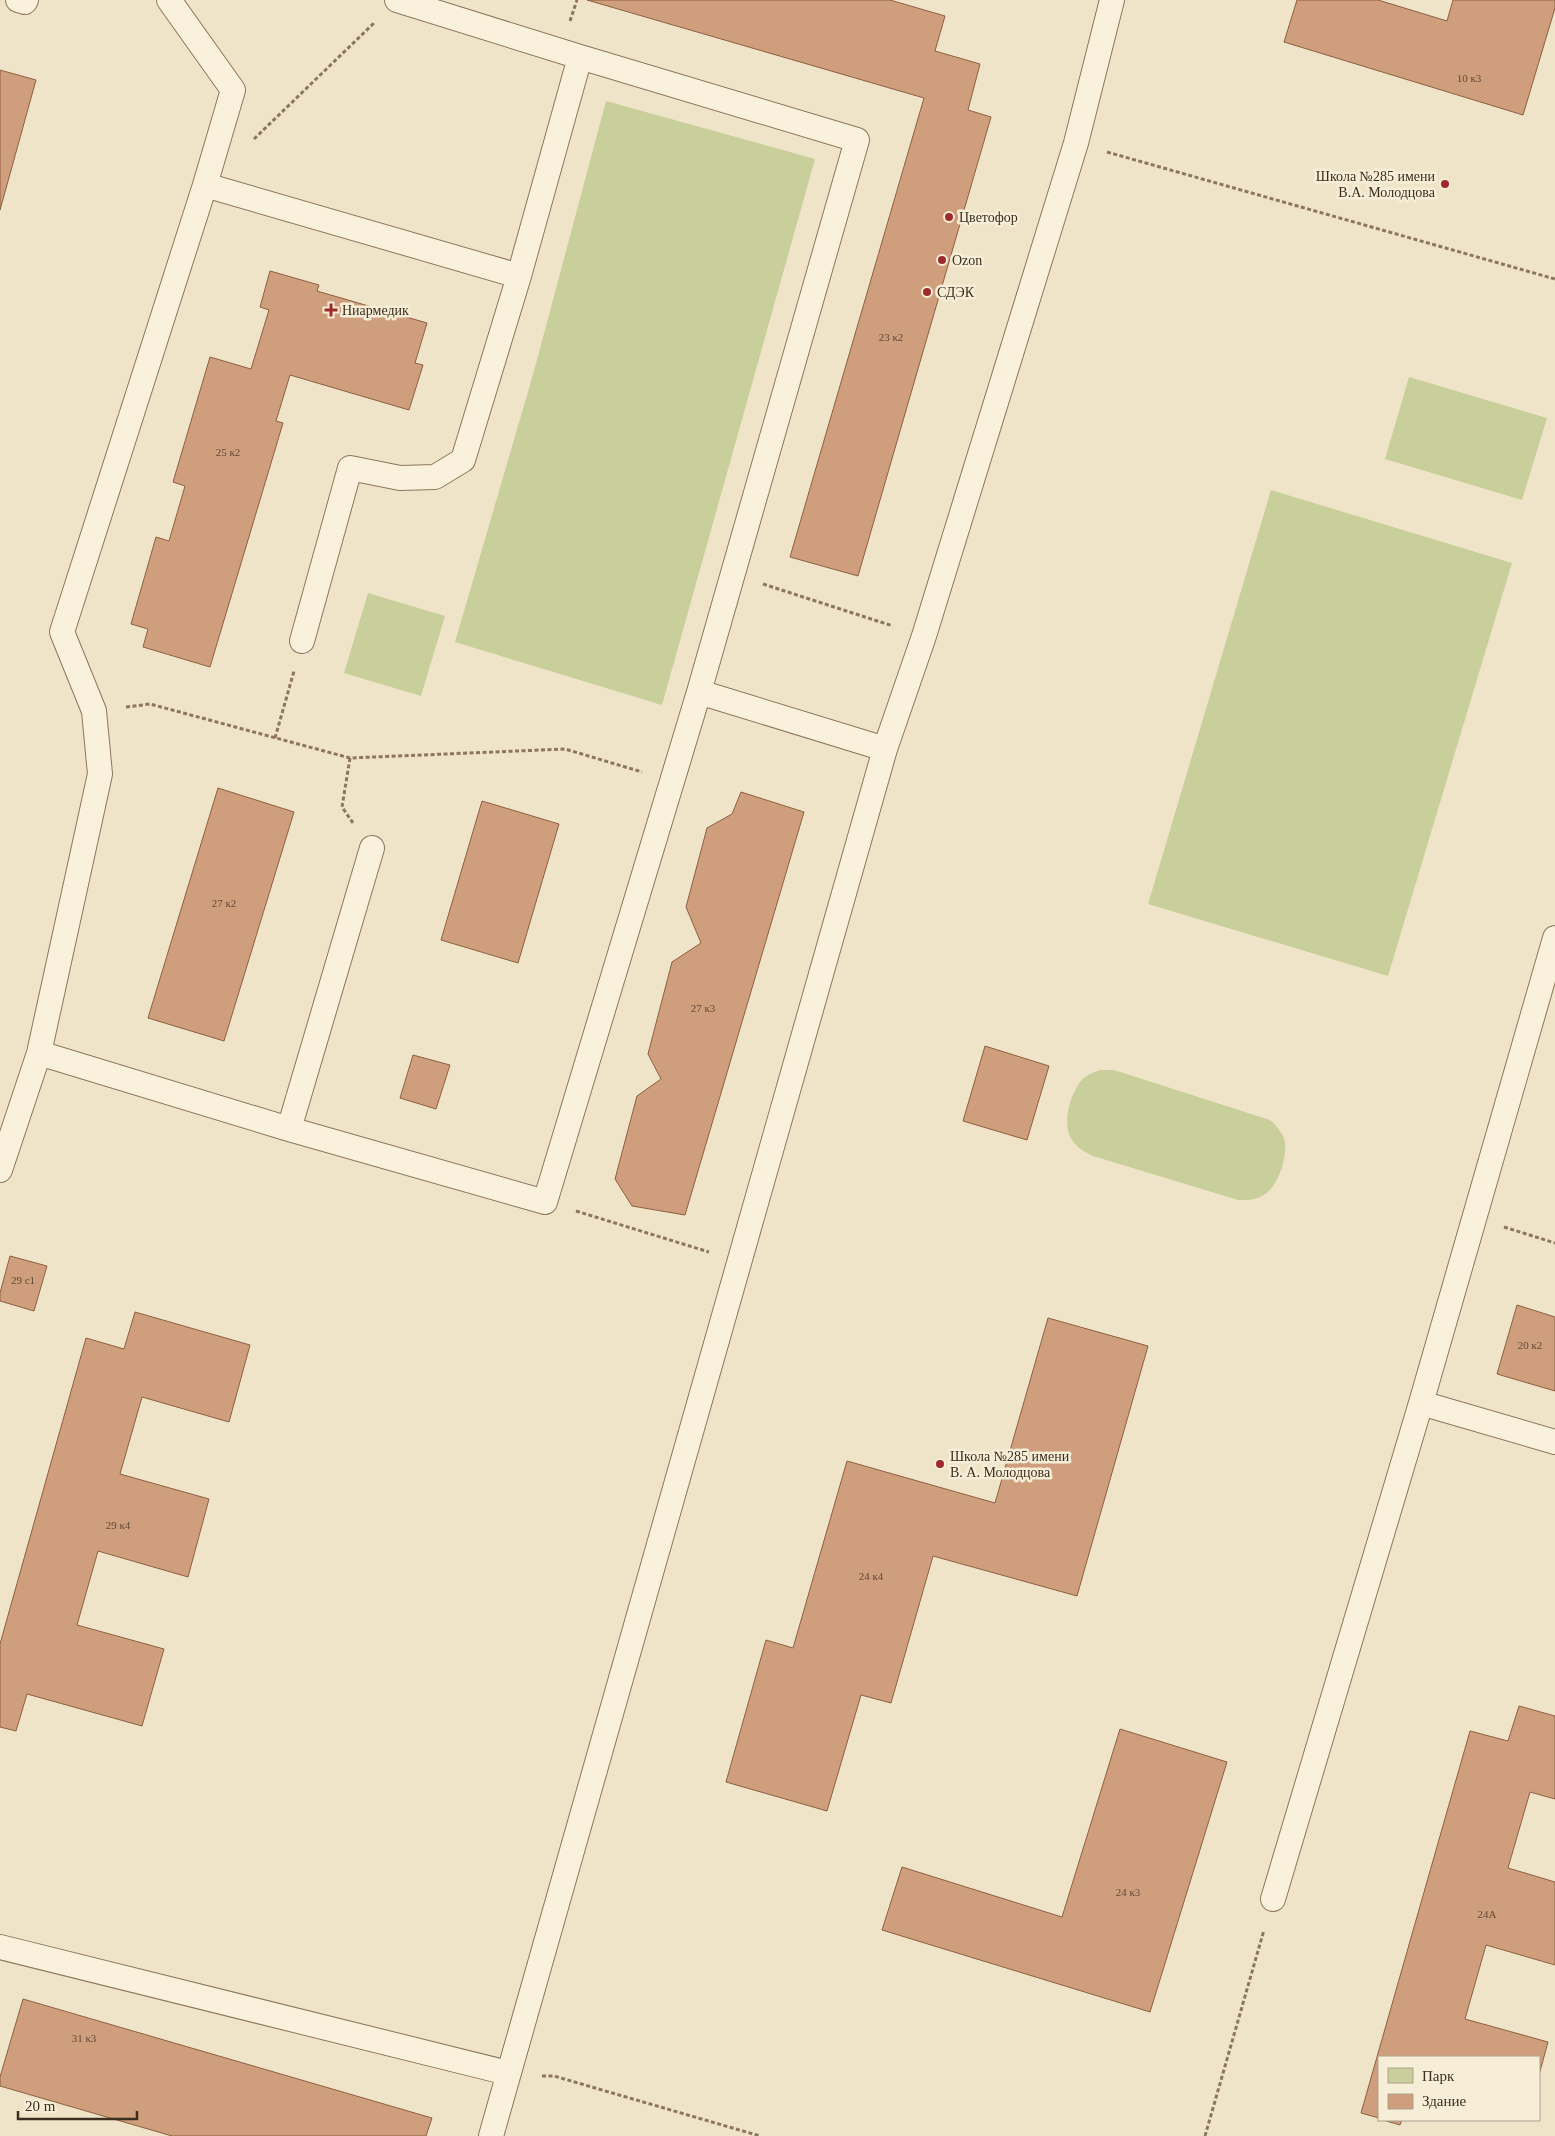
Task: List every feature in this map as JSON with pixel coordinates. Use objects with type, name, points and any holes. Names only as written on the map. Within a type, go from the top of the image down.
[{"type":"lane","points":[[18,0],[26,2],[26,0]]},
{"type":"lane","points":[[0,1170],[39,1053],[100,774],[94,711],[62,632],[205,186],[233,90],[168,0]]},
{"type":"lane","points":[[39,1053],[545,1202],[673,781],[857,140],[398,0]]},
{"type":"lane","points":[[491,2136],[885,749],[924,636],[1076,143],[1112,0]]},
{"type":"lane","points":[[302,641],[350,468],[400,478],[435,477],[463,460],[519,276],[580,57]]},
{"type":"lane","points":[[205,186],[519,276]]},
{"type":"lane","points":[[699,692],[885,749]]},
{"type":"lane","points":[[290,1128],[372,848]]},
{"type":"lane","points":[[1273,1899],[1555,938]]},
{"type":"lane","points":[[1420,1403],[1555,1442]]},
{"type":"lane","points":[[0,1947],[508,2073]]},
{"type":"path","points":[[248,144],[398,0]]},
{"type":"path","points":[[1076,143],[1555,279]]},
{"type":"path","points":[[733,575],[924,636]]},
{"type":"path","points":[[276,738],[302,641]]},
{"type":"path","points":[[94,711],[150,704],[350,758],[565,749],[673,781]]},
{"type":"path","points":[[345,791],[350,758]]},
{"type":"path","points":[[545,1202],[740,1261]]},
{"type":"path","points":[[1472,1218],[1555,1243]]},
{"type":"path","points":[[1205,2136],[1273,1899]]},
{"type":"path","points":[[508,2073],[554,2076],[760,2136]]},
{"type":"green space","points":[[606,101],[815,159],[662,705],[455,642],[534,371]]},
{"type":"green space","points":[[1409,377],[1547,418],[1522,500],[1385,459]]},
{"type":"green space","points":[[1271,490],[1512,563],[1388,976],[1148,904]]},
{"type":"green space","points":[[368,593],[445,616],[421,696],[344,673]]},
{"type":"green space","points":[[1100,1070],[1114,1070],[1270,1120],[1279,1130],[1285,1142],[1285,1156],[1277,1179],[1269,1191],[1261,1197],[1238,1200],[1093,1156],[1081,1150],[1069,1134],[1067,1127],[1068,1112],[1075,1091],[1082,1079]]},
{"type":"building","points":[[587,0],[890,0],[945,16],[935,51],[980,64],[968,110],[991,117],[858,576],[790,557],[924,98]]},
{"type":"building","points":[[1297,0],[1378,0],[1447,21],[1453,0],[1555,0],[1555,8],[1523,115],[1284,42]]},
{"type":"building","points":[[0,70],[36,80],[0,210]]},
{"type":"building","points":[[270,271],[319,285],[317,291],[427,323],[415,363],[423,365],[409,410],[290,375],[276,421],[283,423],[210,667],[143,647],[148,629],[131,624],[156,537],[169,541],[185,486],[173,482],[210,357],[251,369],[269,310],[260,307]]},
{"type":"building","points":[[218,788],[294,812],[224,1041],[148,1018]]},
{"type":"building","points":[[741,792],[804,812],[685,1215],[632,1206],[615,1179],[637,1096],[661,1079],[648,1054],[672,962],[701,943],[686,907],[707,828],[732,814]]},
{"type":"building","points":[[482,801],[559,824],[518,963],[441,940]]},
{"type":"building","points":[[985,1046],[1049,1066],[1027,1140],[963,1121]]},
{"type":"building","points":[[413,1055],[450,1065],[436,1109],[400,1098]]},
{"type":"building","points":[[10,1256],[47,1266],[34,1311],[0,1301],[0,1293]]},
{"type":"building","points":[[1517,1305],[1555,1317],[1555,1391],[1497,1374]]},
{"type":"building","points":[[135,1312],[250,1345],[229,1422],[142,1397],[120,1474],[209,1499],[188,1577],[98,1551],[77,1625],[164,1649],[142,1726],[27,1694],[16,1731],[0,1727],[0,1644],[86,1338],[124,1349]]},
{"type":"building","points":[[1048,1318],[1148,1346],[1077,1596],[933,1556],[891,1703],[861,1695],[827,1811],[726,1782],[766,1640],[793,1648],[847,1461],[995,1503]]},
{"type":"building","points":[[1519,1706],[1555,1716],[1555,1799],[1530,1792],[1508,1868],[1555,1882],[1555,1965],[1486,1945],[1465,2019],[1548,2042],[1540,2071],[1540,2056],[1378,2056],[1378,2118],[1361,2113],[1470,1731],[1508,1741]]},
{"type":"building","points":[[1120,1729],[1227,1762],[1150,2012],[882,1930],[902,1867],[1062,1917]]},
{"type":"building","points":[[23,1999],[432,2118],[426,2136],[172,2136],[0,2086],[0,2077]]},
{"type":"building","points":[[1386,2121],[1402,2121],[1400,2125]]},
{"type":"place","name":"Школа №285 имени В.А. Молодцова","points":[[1445,184]]},
{"type":"place","name":"Цветофор","points":[[949,217]]},
{"type":"place","name":"Ozon","points":[[942,260]]},
{"type":"place","name":"СДЭК","points":[[927,292]]},
{"type":"place","name":"Ниармедик","points":[[331,310]]},
{"type":"place","name":"Школа №285 имени В. А. Молодцова","points":[[940,1464]]}]
